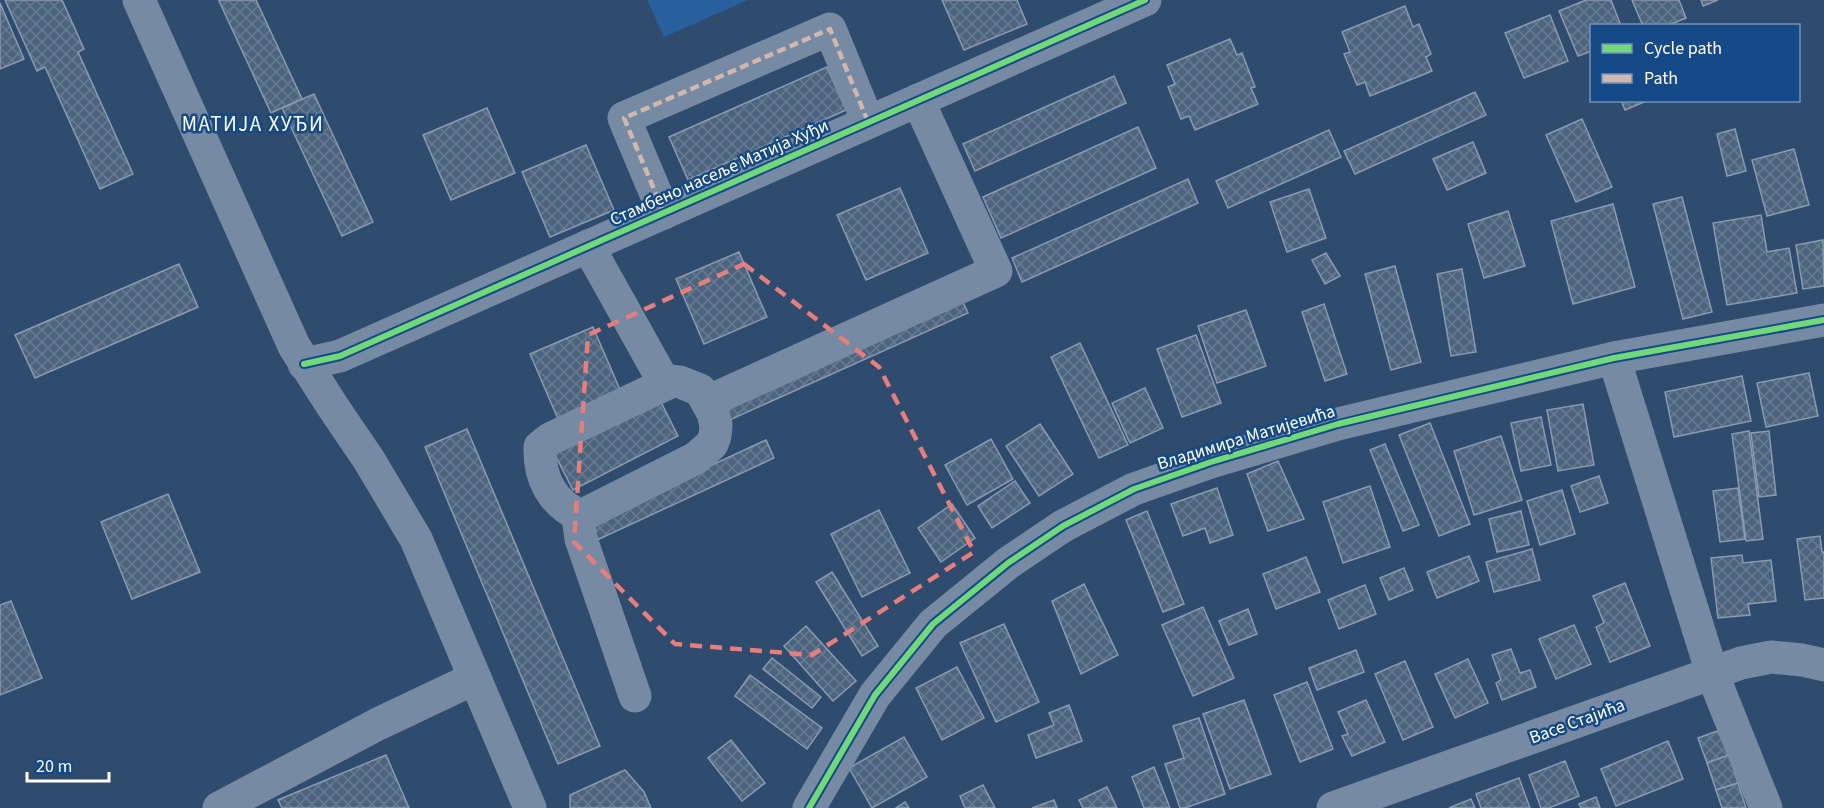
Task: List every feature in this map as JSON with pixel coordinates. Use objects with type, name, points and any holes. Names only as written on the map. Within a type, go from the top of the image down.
[{"type":"street","points":[[139,0],[294,346],[369,460],[416,539],[530,808]]},
{"type":"street","name":"Стамбено насеље Матија Хуђи","points":[[304,364],[340,356],[1145,0]]},
{"type":"street","points":[[664,213],[624,118],[830,29],[868,122]]},
{"type":"street","points":[[707,402],[996,271],[918,100]]},
{"type":"street","points":[[588,246],[665,384]]},
{"type":"street","name":"Владимира Матијевића","points":[[809,808],[875,695],[933,624],[1008,563],[1063,526],[1134,489],[1338,424],[1614,358],[1824,320]]},
{"type":"street","points":[[1614,358],[1712,673],[1766,808]]},
{"type":"street","points":[[581,516],[569,511],[557,501],[540,462],[540,447],[550,439],[672,381],[700,390],[713,413],[716,436],[712,444],[696,458],[581,516],[579,524],[581,539],[635,696]]},
{"type":"street","name":"Васе Стајића","points":[[1333,808],[1741,663],[1771,657],[1824,665]]},
{"type":"street","points":[[219,808],[378,724],[475,678]]},
{"type":"highlighted area","points":[[744,264],[879,367],[974,552],[812,655],[675,644],[574,542],[588,335]]},
{"type":"shaded area","points":[[647,0],[748,0],[664,37]]},
{"type":"building","points":[[5,0],[62,0],[84,49],[78,52],[133,174],[100,189],[45,67],[37,71]]},
{"type":"building","points":[[256,0],[302,99],[271,113],[219,1]]},
{"type":"building","points":[[942,0],[1017,0],[1027,24],[964,50]]},
{"type":"building","points":[[1586,0],[1611,0],[1620,24],[1590,24],[1590,52],[1578,56],[1559,11]]},
{"type":"building","points":[[1632,0],[1679,0],[1686,18],[1671,24],[1642,24]]},
{"type":"building","points":[[1701,0],[1718,0],[1703,6]]},
{"type":"building","points":[[0,3],[24,59],[0,69]]},
{"type":"building","points":[[1405,6],[1413,27],[1419,24],[1431,54],[1426,57],[1432,71],[1370,96],[1365,82],[1357,85],[1344,54],[1350,52],[1342,32]]},
{"type":"building","points":[[1550,15],[1568,61],[1524,78],[1505,33]]},
{"type":"building","points":[[1230,39],[1237,55],[1242,53],[1255,87],[1251,88],[1258,104],[1195,130],[1189,116],[1181,119],[1168,87],[1175,84],[1167,65]]},
{"type":"building","points":[[827,67],[846,110],[688,180],[669,137]]},
{"type":"building","points":[[1114,76],[1126,103],[975,171],[963,144]]},
{"type":"building","points":[[1475,92],[1486,115],[1355,174],[1344,151]]},
{"type":"building","points":[[314,94],[373,222],[342,236],[282,108]]},
{"type":"building","points":[[1622,102],[1644,102],[1625,110]]},
{"type":"building","points":[[487,108],[515,173],[451,200],[423,135]]},
{"type":"building","points":[[1582,119],[1612,187],[1576,202],[1546,135]]},
{"type":"building","points":[[1138,127],[1156,168],[1001,238],[983,197]]},
{"type":"building","points":[[1735,129],[1746,171],[1727,176],[1717,134]]},
{"type":"building","points":[[1329,130],[1341,157],[1228,208],[1216,181]]},
{"type":"building","points":[[1473,142],[1486,173],[1447,190],[1433,159]]},
{"type":"building","points":[[586,145],[614,210],[550,237],[522,172]]},
{"type":"building","points":[[1794,149],[1809,205],[1767,216],[1752,160]]},
{"type":"building","points":[[1188,179],[1198,203],[1022,282],[1012,258]]},
{"type":"building","points":[[900,188],[928,253],[866,280],[837,215]]},
{"type":"building","points":[[1309,189],[1326,238],[1287,252],[1270,202]]},
{"type":"building","points":[[1682,197],[1712,312],[1683,319],[1653,204]]},
{"type":"building","points":[[1613,204],[1635,287],[1573,304],[1551,221]]},
{"type":"building","points":[[1508,211],[1525,266],[1484,278],[1468,224]]},
{"type":"building","points":[[1761,215],[1767,252],[1789,248],[1797,293],[1727,305],[1713,223]]},
{"type":"building","points":[[1823,240],[1824,286],[1803,289],[1796,245]]},
{"type":"building","points":[[739,252],[767,317],[704,344],[676,279]]},
{"type":"building","points":[[1326,253],[1340,276],[1325,284],[1312,260]]},
{"type":"building","points":[[179,264],[198,307],[35,378],[15,335]]},
{"type":"building","points":[[1395,266],[1421,362],[1391,370],[1365,274]]},
{"type":"building","points":[[1462,269],[1476,352],[1451,356],[1437,274]]},
{"type":"building","points":[[959,294],[968,313],[725,422],[716,403]]},
{"type":"building","points":[[1324,304],[1347,374],[1325,381],[1302,312]]},
{"type":"building","points":[[1246,310],[1266,366],[1217,383],[1198,326]]},
{"type":"building","points":[[593,327],[621,392],[558,419],[530,354]]},
{"type":"building","points":[[1196,335],[1221,403],[1182,417],[1157,349]]},
{"type":"building","points":[[1080,343],[1128,445],[1099,458],[1051,357]]},
{"type":"building","points":[[1809,373],[1818,416],[1766,427],[1757,383]]},
{"type":"building","points":[[1742,376],[1751,421],[1674,437],[1665,392]]},
{"type":"building","points":[[1145,388],[1163,428],[1130,443],[1112,403]]},
{"type":"building","points":[[657,394],[678,436],[573,490],[552,449]]},
{"type":"building","points":[[1583,404],[1594,465],[1558,471],[1547,410]]},
{"type":"building","points":[[1541,417],[1551,465],[1521,471],[1511,423]]},
{"type":"building","points":[[1430,423],[1470,524],[1439,536],[1399,435]]},
{"type":"building","points":[[1040,424],[1073,474],[1039,496],[1006,446]]},
{"type":"building","points":[[467,429],[600,746],[558,764],[425,447]]},
{"type":"building","points":[[1749,431],[1763,539],[1746,541],[1732,434]]},
{"type":"building","points":[[1769,431],[1776,495],[1759,497],[1751,433]]},
{"type":"building","points":[[1501,436],[1522,500],[1474,515],[1454,451]]},
{"type":"building","points":[[991,439],[1013,479],[967,505],[945,465]]},
{"type":"building","points":[[766,440],[774,458],[597,540],[589,522]]},
{"type":"building","points":[[1385,444],[1419,525],[1403,531],[1370,450]]},
{"type":"building","points":[[1278,461],[1304,519],[1268,531],[1247,474]]},
{"type":"building","points":[[1599,476],[1608,503],[1580,512],[1571,486]]},
{"type":"building","points":[[1015,481],[1030,503],[992,528],[978,506]]},
{"type":"building","points":[[1370,486],[1390,547],[1343,563],[1323,502]]},
{"type":"building","points":[[1217,488],[1233,535],[1210,543],[1205,528],[1183,536],[1171,504]]},
{"type":"building","points":[[1738,488],[1745,539],[1720,542],[1713,491]]},
{"type":"building","points":[[1562,490],[1575,534],[1540,545],[1527,501]]},
{"type":"building","points":[[168,494],[200,572],[132,599],[101,522]]},
{"type":"building","points":[[952,504],[975,538],[941,562],[918,528]]},
{"type":"building","points":[[879,510],[910,573],[862,597],[831,534]]},
{"type":"building","points":[[1147,511],[1184,604],[1163,612],[1126,520]]},
{"type":"building","points":[[1521,511],[1529,545],[1497,552],[1489,519]]},
{"type":"building","points":[[1820,536],[1822,552],[1824,552],[1824,598],[1805,600],[1797,539]]},
{"type":"building","points":[[1532,549],[1540,580],[1494,592],[1486,562]]},
{"type":"building","points":[[1742,555],[1743,563],[1771,560],[1776,601],[1748,604],[1750,615],[1718,618],[1711,558]]},
{"type":"building","points":[[1469,556],[1479,581],[1437,598],[1427,572]]},
{"type":"building","points":[[1306,557],[1320,592],[1276,609],[1263,574]]},
{"type":"building","points":[[1404,568],[1413,590],[1389,600],[1380,578]]},
{"type":"building","points":[[832,572],[878,646],[862,656],[816,582]]},
{"type":"building","points":[[1625,583],[1650,646],[1610,662],[1596,627],[1604,623],[1593,596]]},
{"type":"building","points":[[1084,584],[1118,655],[1081,674],[1052,601]]},
{"type":"building","points":[[1365,585],[1376,614],[1339,629],[1328,600]]},
{"type":"building","points":[[11,601],[42,678],[0,695],[0,605]]},
{"type":"building","points":[[1203,607],[1234,678],[1193,696],[1162,625]]},
{"type":"building","points":[[1248,609],[1257,634],[1229,645],[1219,621]]},
{"type":"building","points":[[1004,624],[1039,702],[996,722],[960,643]]},
{"type":"building","points":[[1574,625],[1591,664],[1556,679],[1539,639]]},
{"type":"building","points":[[806,626],[856,681],[833,701],[784,646]]},
{"type":"building","points":[[1511,649],[1520,673],[1530,670],[1536,687],[1502,700],[1496,683],[1501,680],[1492,655]]},
{"type":"building","points":[[1356,650],[1364,672],[1317,690],[1309,668]]},
{"type":"building","points":[[772,658],[821,697],[812,708],[763,669]]},
{"type":"building","points":[[1468,659],[1488,703],[1455,718],[1435,674]]},
{"type":"building","points":[[1405,661],[1433,727],[1403,740],[1375,674]]},
{"type":"building","points":[[957,667],[984,718],[942,740],[916,688]]},
{"type":"building","points":[[750,675],[822,728],[807,749],[735,696]]},
{"type":"building","points":[[1307,682],[1333,749],[1300,762],[1274,695]]},
{"type":"building","points":[[1244,700],[1271,774],[1230,789],[1203,714]]},
{"type":"building","points":[[1366,700],[1385,742],[1352,756],[1342,736],[1348,734],[1338,712]]},
{"type":"building","points":[[1069,705],[1082,741],[1036,758],[1028,735],[1054,725],[1049,713]]},
{"type":"building","points":[[1199,718],[1225,794],[1180,808],[1165,764],[1184,758],[1173,726]]},
{"type":"building","points":[[1720,730],[1729,755],[1707,763],[1698,738]]},
{"type":"building","points":[[904,737],[927,777],[872,808],[849,768]]},
{"type":"building","points":[[731,740],[765,783],[742,801],[708,758]]},
{"type":"building","points":[[1668,741],[1683,779],[1616,806],[1601,769]]},
{"type":"building","points":[[386,755],[409,808],[282,808],[278,800]]},
{"type":"building","points":[[1729,755],[1738,783],[1716,790],[1707,763]]},
{"type":"building","points":[[1565,761],[1579,796],[1549,808],[1541,808],[1529,775]]},
{"type":"building","points":[[1154,767],[1170,808],[1144,808],[1132,777]]},
{"type":"building","points":[[625,770],[644,792],[651,808],[570,808],[570,795]]},
{"type":"building","points":[[1519,778],[1530,808],[1481,808],[1476,794]]},
{"type":"building","points":[[1738,783],[1746,808],[1722,808],[1716,790]]},
{"type":"building","points":[[983,785],[995,808],[965,808],[960,796]]},
{"type":"building","points":[[1107,787],[1117,808],[1083,808],[1079,800]]},
{"type":"building","points":[[1596,797],[1600,808],[1581,808],[1579,804]]},
{"type":"building","points":[[1471,799],[1475,808],[1449,808]]},
{"type":"building","points":[[1054,800],[1057,808],[1032,808]]},
{"type":"building","points":[[905,802],[909,808],[896,808]]},
{"type":"marked path","points":[[664,213],[624,118],[830,29],[868,122]]},
{"type":"cycle path","points":[[304,364],[340,356],[1145,0]]},
{"type":"cycle path","points":[[809,808],[875,695],[933,624],[1008,563],[1063,526],[1134,489],[1211,462],[1338,424],[1614,358],[1824,320]]},
{"type":"district","name":"МАТИЈА ХУЂИ","points":[[253,124]]}]
